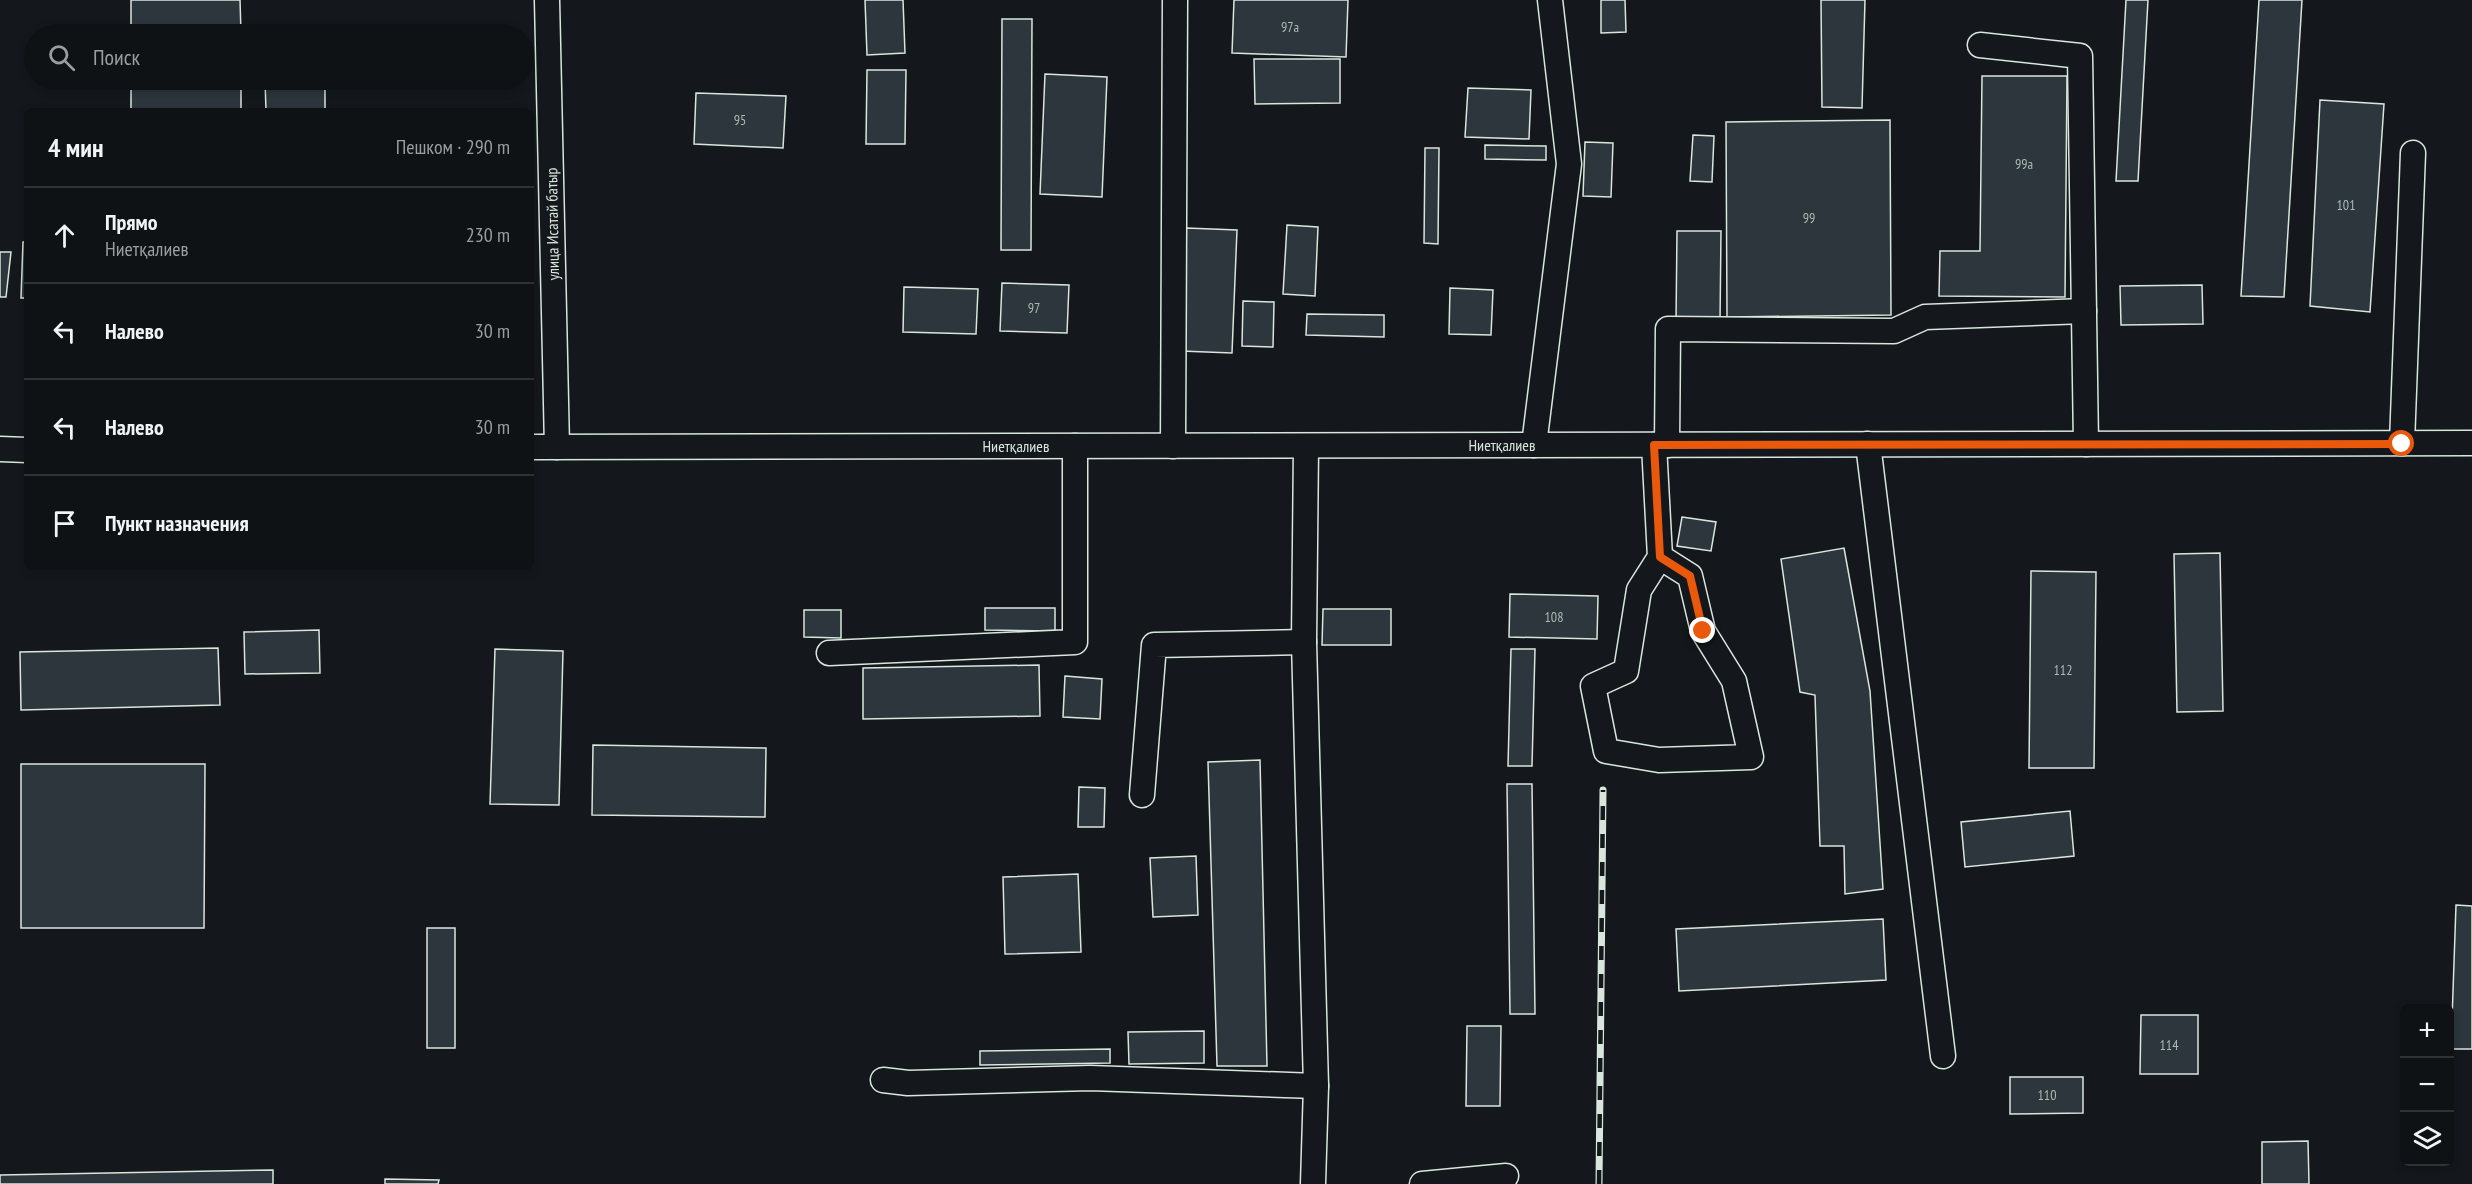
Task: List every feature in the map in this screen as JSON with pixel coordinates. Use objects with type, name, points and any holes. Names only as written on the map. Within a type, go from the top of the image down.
[{"type":"street","name":"улица Исатай батыр","points":[[547,0],[557,447]]},
{"type":"street","points":[[1173,446],[1174,0]]},
{"type":"street","points":[[1534,445],[1569,164],[1550,0]]},
{"type":"street","points":[[1980,45],[2080,56],[2086,444]]},
{"type":"street","points":[[2402,444],[2413,153]]},
{"type":"street","points":[[1660,557],[1690,576],[1703,631],[1734,681],[1751,756],[1659,760],[1606,751],[1593,686],[1626,671],[1640,590],[1660,557],[1660,445],[1668,329],[1894,331],[1925,317],[2084,311]]},
{"type":"street","name":"Ниетқалиев","points":[[534,447],[2472,443]]},
{"type":"street","points":[[1868,444],[1943,1056]]},
{"type":"street","points":[[829,653],[1075,642],[1075,446]]},
{"type":"street","points":[[1306,446],[1304,642],[1316,1086],[1313,1184]]},
{"type":"street","points":[[0,449],[24,450]]},
{"type":"street","points":[[1142,795],[1154,645],[1304,642]]},
{"type":"street","points":[[884,1080],[908,1083],[1090,1078],[1316,1086]]},
{"type":"street","points":[[1422,1184],[1506,1176]]},
{"type":"building","points":[[131,0],[240,0],[241,24],[131,24]]},
{"type":"building","points":[[865,0],[903,0],[905,53],[867,55]]},
{"type":"building","points":[[1234,0],[1348,0],[1346,57],[1232,53]]},
{"type":"building","points":[[1601,0],[1625,0],[1626,32],[1601,33]]},
{"type":"building","points":[[1821,0],[1865,0],[1862,108],[1822,107]]},
{"type":"building","points":[[2126,0],[2148,0],[2138,181],[2116,181]]},
{"type":"building","points":[[2259,0],[2302,0],[2284,297],[2241,296]]},
{"type":"building","points":[[1002,19],[1032,19],[1031,250],[1001,250]]},
{"type":"building","points":[[1254,59],[1340,59],[1340,103],[1255,104]]},
{"type":"building","points":[[867,70],[906,70],[905,144],[866,144]]},
{"type":"building","points":[[1045,74],[1107,77],[1102,197],[1040,194]]},
{"type":"building","points":[[1982,76],[2067,76],[2065,297],[1939,296],[1940,251],[1980,251]]},
{"type":"building","points":[[1468,88],[1531,90],[1529,139],[1465,137]]},
{"type":"building","points":[[131,90],[241,90],[241,108],[131,108]]},
{"type":"building","points":[[265,90],[325,90],[325,108],[266,108]]},
{"type":"building","points":[[696,93],[786,96],[783,148],[694,144]]},
{"type":"building","points":[[2320,100],[2384,104],[2370,312],[2310,306]]},
{"type":"building","points":[[1890,120],[1891,315],[1727,317],[1726,122]]},
{"type":"building","points":[[1693,135],[1714,136],[1712,182],[1690,181]]},
{"type":"building","points":[[1585,142],[1613,143],[1611,197],[1583,196]]},
{"type":"building","points":[[1485,145],[1546,146],[1546,160],[1485,159]]},
{"type":"building","points":[[1425,148],[1439,148],[1438,244],[1424,243]]},
{"type":"building","points":[[1287,225],[1318,227],[1315,296],[1283,294]]},
{"type":"building","points":[[1186,228],[1237,230],[1232,353],[1181,351]]},
{"type":"building","points":[[1677,231],[1721,231],[1720,322],[1676,322]]},
{"type":"building","points":[[23,242],[24,242],[24,298],[21,298]]},
{"type":"building","points":[[0,252],[11,252],[6,297],[0,297]]},
{"type":"building","points":[[1002,283],[1069,285],[1067,333],[1000,331]]},
{"type":"building","points":[[2202,285],[2203,324],[2121,325],[2120,286]]},
{"type":"building","points":[[904,287],[978,289],[976,334],[903,332]]},
{"type":"building","points":[[1450,288],[1493,290],[1491,335],[1449,334]]},
{"type":"building","points":[[1243,301],[1274,302],[1273,347],[1242,346]]},
{"type":"building","points":[[1307,314],[1384,315],[1384,337],[1306,335]]},
{"type":"building","points":[[1682,517],[1716,522],[1711,551],[1677,546]]},
{"type":"building","points":[[1844,548],[1870,691],[1883,889],[1845,894],[1844,846],[1820,846],[1815,695],[1800,692],[1781,559]]},
{"type":"building","points":[[2220,553],[2223,711],[2177,712],[2174,554]]},
{"type":"building","points":[[2031,571],[2096,572],[2094,768],[2029,768]]},
{"type":"building","points":[[1510,594],[1598,596],[1597,639],[1509,637]]},
{"type":"building","points":[[985,608],[1055,608],[1055,631],[985,630]]},
{"type":"building","points":[[1323,609],[1391,609],[1391,645],[1322,645]]},
{"type":"building","points":[[804,610],[841,610],[841,638],[804,637]]},
{"type":"building","points":[[319,630],[320,673],[245,674],[244,632]]},
{"type":"building","points":[[218,648],[220,705],[21,710],[20,652]]},
{"type":"building","points":[[495,649],[563,651],[559,805],[490,804]]},
{"type":"building","points":[[1511,649],[1535,649],[1532,766],[1508,766]]},
{"type":"building","points":[[1039,665],[1040,716],[863,719],[863,668]]},
{"type":"building","points":[[1065,676],[1102,679],[1100,719],[1063,717]]},
{"type":"building","points":[[593,745],[766,748],[765,817],[592,815]]},
{"type":"building","points":[[1260,760],[1267,1066],[1217,1066],[1208,762]]},
{"type":"building","points":[[21,764],[205,764],[204,928],[21,928]]},
{"type":"building","points":[[1507,784],[1532,784],[1535,1014],[1510,1014]]},
{"type":"building","points":[[1079,787],[1105,788],[1104,827],[1078,827]]},
{"type":"building","points":[[2070,811],[2074,856],[1965,867],[1961,822]]},
{"type":"building","points":[[1196,856],[1198,915],[1153,917],[1150,858]]},
{"type":"building","points":[[1078,874],[1081,952],[1005,954],[1003,877]]},
{"type":"building","points":[[2456,905],[2472,906],[2472,1049],[2454,1049],[2453,1004]]},
{"type":"building","points":[[1883,919],[1886,980],[1679,991],[1676,929]]},
{"type":"building","points":[[427,928],[455,928],[455,1048],[427,1048]]},
{"type":"building","points":[[2141,1015],[2198,1015],[2198,1074],[2140,1074]]},
{"type":"building","points":[[1467,1026],[1501,1026],[1500,1106],[1466,1106]]},
{"type":"building","points":[[1204,1031],[1204,1063],[1129,1064],[1128,1032]]},
{"type":"building","points":[[1110,1049],[1110,1063],[980,1065],[980,1051]]},
{"type":"building","points":[[2010,1077],[2083,1077],[2083,1113],[2010,1114]]},
{"type":"building","points":[[2308,1141],[2309,1184],[2262,1184],[2262,1142]]},
{"type":"building","points":[[273,1170],[273,1184],[0,1184],[0,1175]]},
{"type":"building","points":[[385,1179],[439,1180],[438,1184],[385,1184]]},
{"type":"railway","points":[[1599,1184],[1603,790]]},
{"type":"route","points":[[1703,631],[1690,576],[1660,557],[1654,445],[2402,444]]}]
